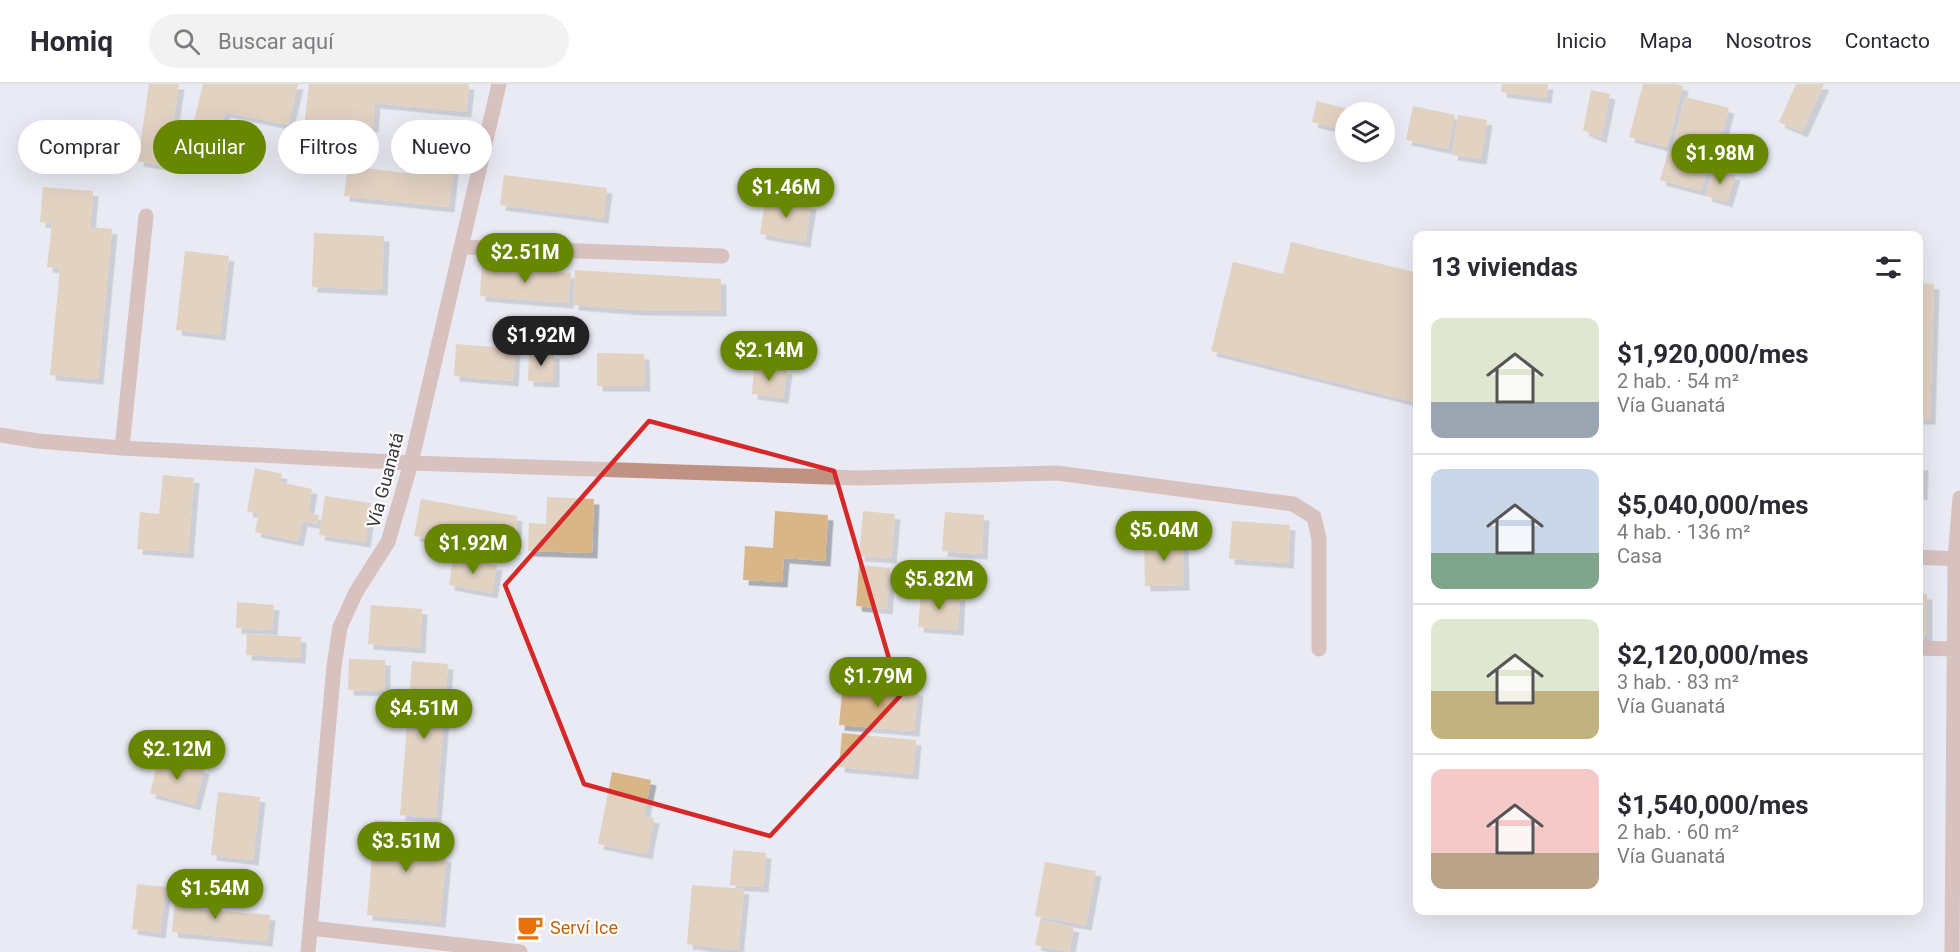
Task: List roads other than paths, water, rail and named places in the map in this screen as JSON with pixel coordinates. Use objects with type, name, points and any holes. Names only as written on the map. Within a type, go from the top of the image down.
[{"type":"street","name":"Vía Guanatá","points":[[308,952],[334,666],[340,627],[356,592],[388,542],[411,463],[499,84]]},
{"type":"street","points":[[122,448],[146,216]]},
{"type":"street","points":[[462,247],[722,256]]},
{"type":"street","points":[[0,435],[38,441],[122,448],[411,463],[858,478],[1057,473],[1293,504],[1314,517],[1319,539],[1319,649]]},
{"type":"street","points":[[1952,952],[1955,559],[1960,498]]},
{"type":"street","points":[[1923,557],[1955,559]]},
{"type":"street","points":[[1923,648],[1954,649]]},
{"type":"street","points":[[310,928],[520,952]]},
{"type":"place","name":"Serví Ice","points":[[530,927]]}]
